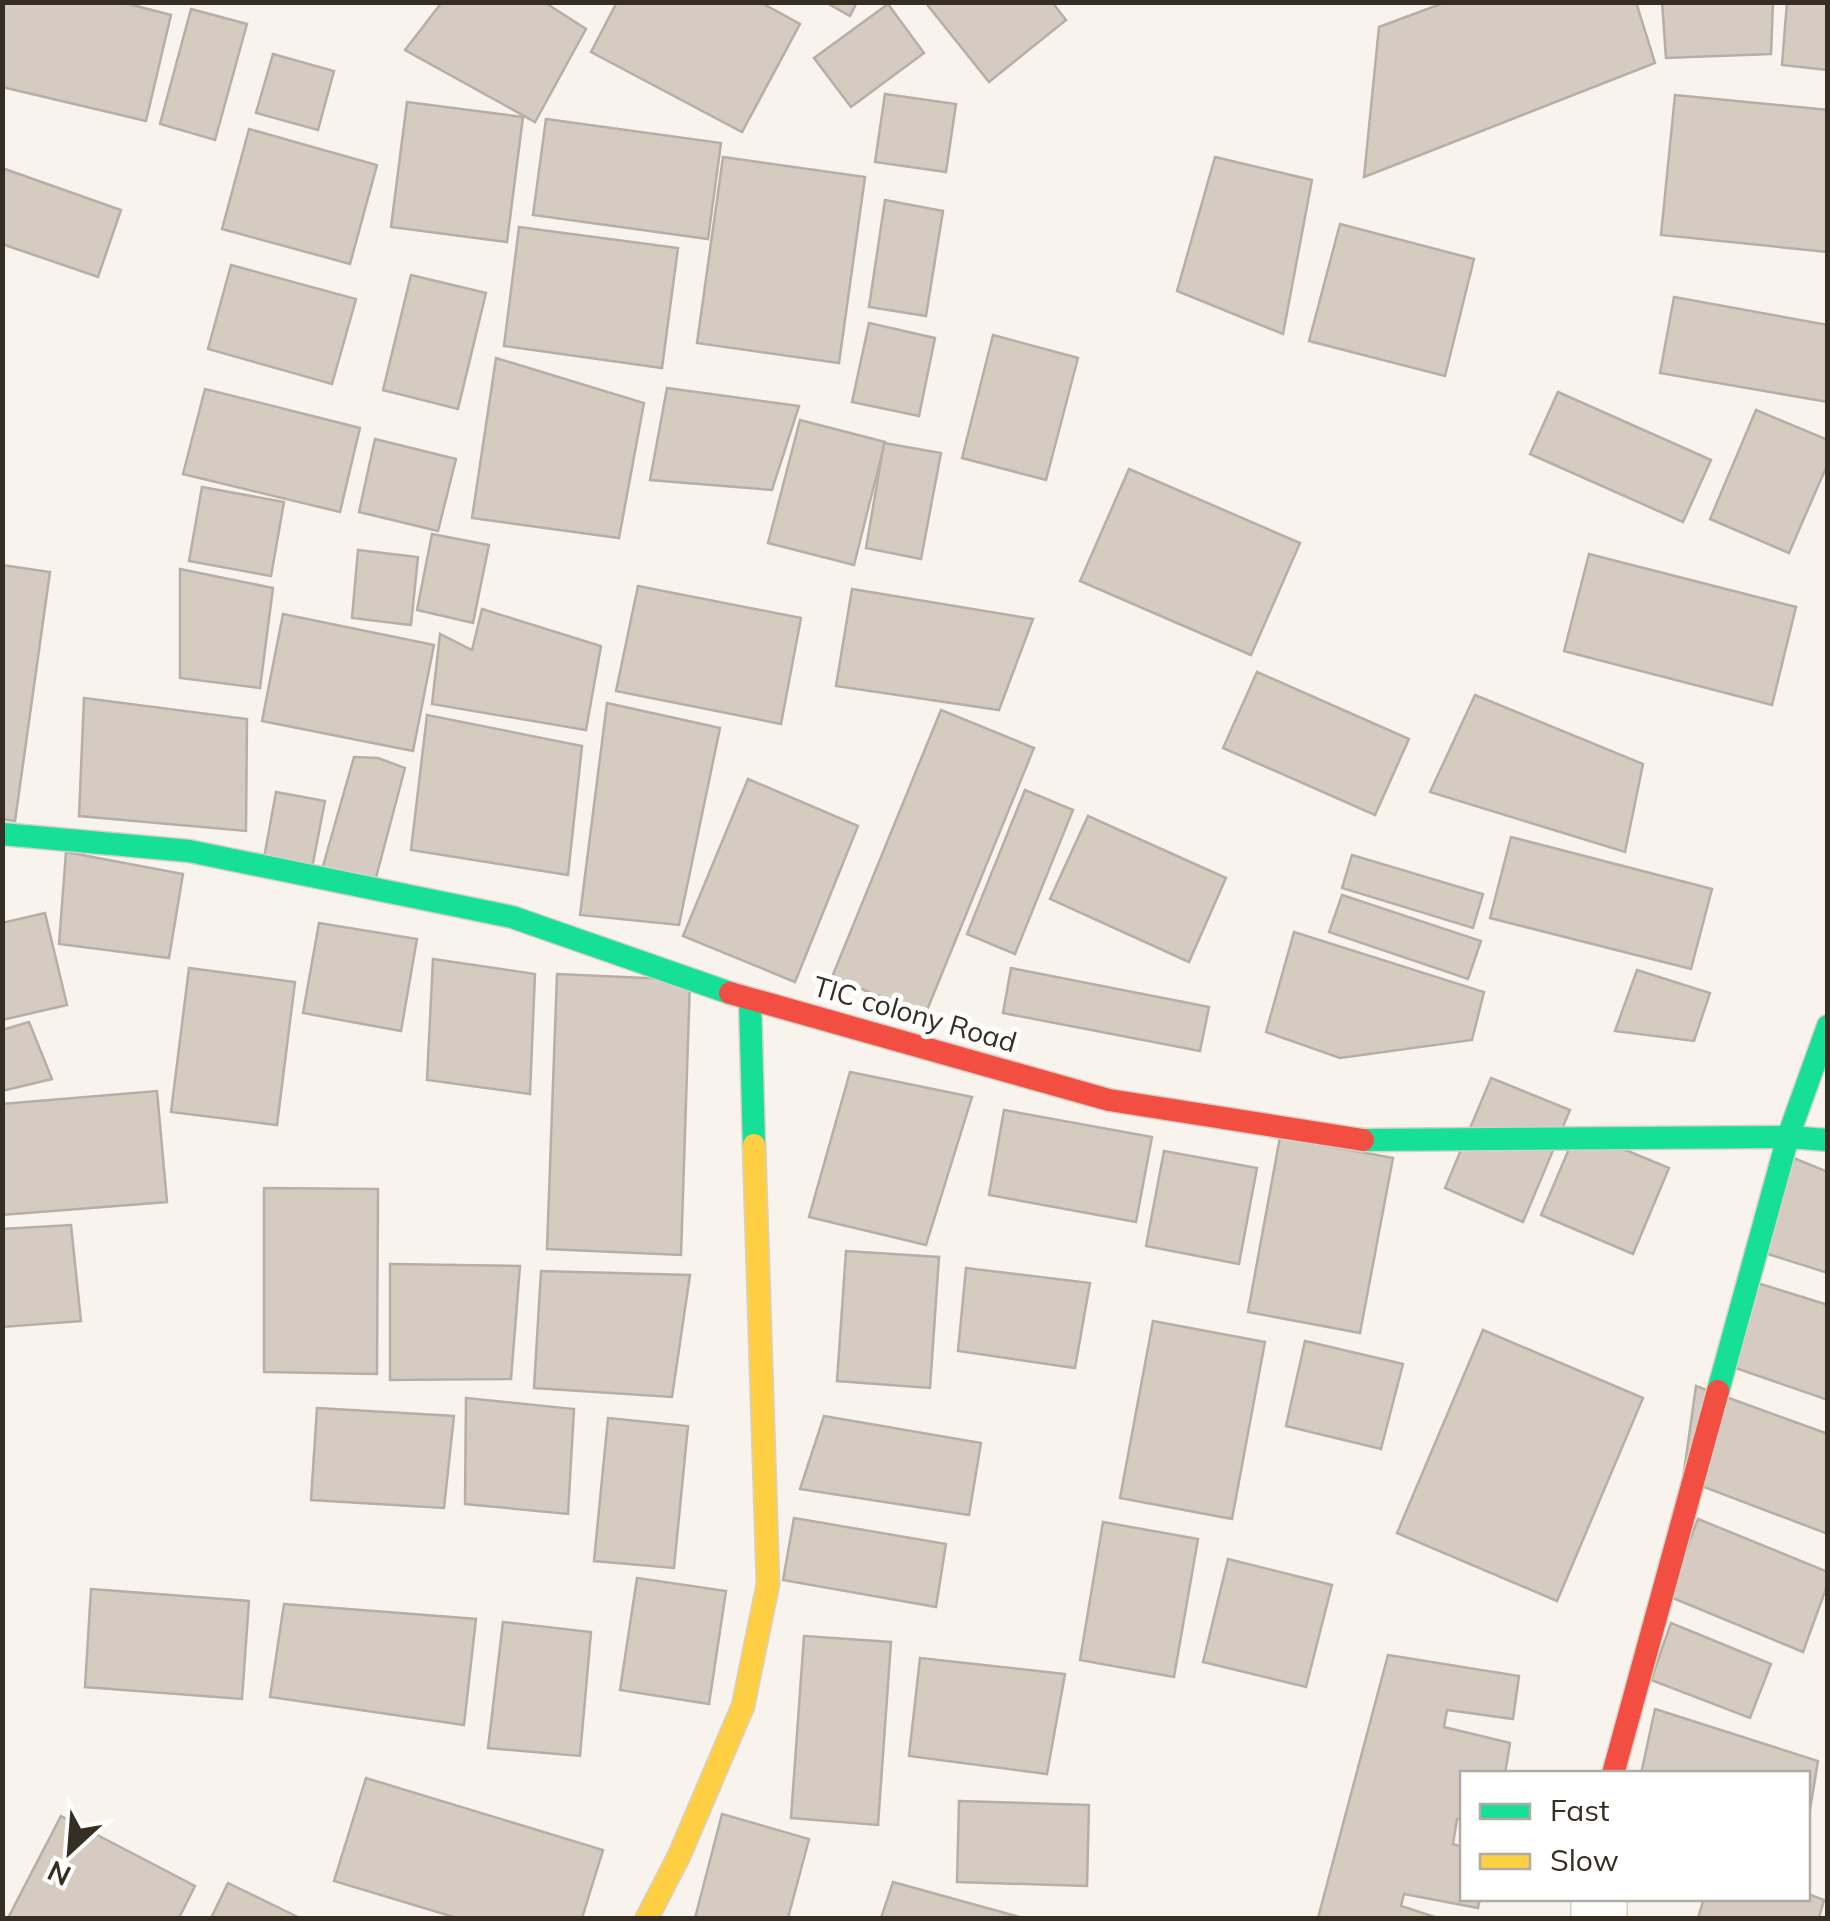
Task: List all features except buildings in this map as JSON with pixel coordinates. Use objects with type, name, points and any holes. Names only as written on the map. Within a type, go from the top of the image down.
[{"type":"street","name":"TIC colony Road","points":[[2,834],[189,851],[512,917],[750,1000],[1109,1100],[1364,1140],[1828,1140]]},
{"type":"street","points":[[648,1918],[743,1706],[768,1584],[750,1000]]},
{"type":"street","points":[[1615,1771],[1788,1137],[1828,1026]]},
{"type":"traffic: fast","points":[[2,834],[189,851],[512,917],[730,993]]},
{"type":"traffic: fast","points":[[750,1000],[754,1145]]},
{"type":"traffic: fast","points":[[1718,1391],[1788,1137],[1828,1026]]},
{"type":"traffic: fast","points":[[1363,1140],[1828,1140]]},
{"type":"traffic: slow","points":[[647,1918],[679,1856],[743,1706],[768,1584],[754,1145]]},
{"type":"traffic: jam","points":[[730,993],[1109,1100],[1363,1140]]},
{"type":"traffic: jam","points":[[1614,1771],[1718,1391]]}]
